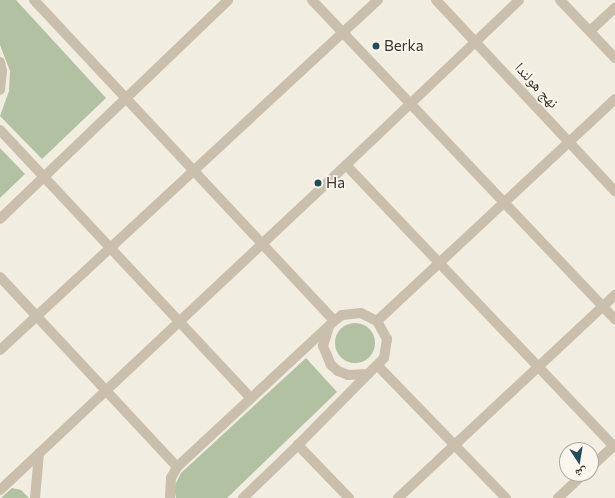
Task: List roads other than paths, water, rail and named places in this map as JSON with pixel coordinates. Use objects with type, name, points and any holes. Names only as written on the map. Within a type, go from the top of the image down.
[{"type":"street","points":[[34,0],[261,243],[331,323]]},
{"type":"street","points":[[0,219],[228,0]]},
{"type":"street","points":[[312,0],[615,319]]},
{"type":"street","points":[[0,350],[378,0]]},
{"type":"street","name":"نهج هولندا","points":[[436,0],[615,191]]},
{"type":"street","points":[[0,490],[179,320],[346,165],[519,0]]},
{"type":"street","points":[[560,0],[615,58]]},
{"type":"street","points":[[590,31],[615,8]]},
{"type":"street","points":[[0,62],[2,71],[0,90]]},
{"type":"street","points":[[377,321],[615,99]]},
{"type":"street","points":[[0,130],[112,247],[251,398]]},
{"type":"street","points":[[346,165],[439,264],[615,446],[599,460]]},
{"type":"street","points":[[0,277],[177,467]]},
{"type":"street","points":[[398,498],[615,295]]},
{"type":"street","points":[[170,498],[171,478],[177,467],[331,323],[342,315],[356,313],[370,316],[377,321],[385,334],[387,349],[378,366],[368,374],[243,498]]},
{"type":"street","points":[[331,323],[323,346],[331,365],[348,376],[368,374]]},
{"type":"street","points":[[378,366],[506,498]]},
{"type":"street","points":[[298,445],[349,498]]},
{"type":"street","points":[[35,498],[39,454]]},
{"type":"street","points":[[558,498],[575,482]]},
{"type":"place","name":"Berka","points":[[376,46]]},
{"type":"place","name":"Ha","points":[[318,183]]}]
